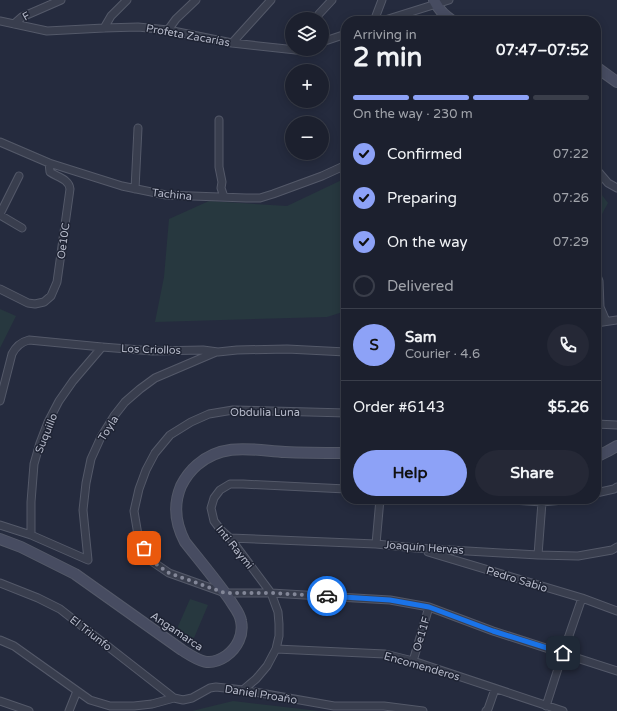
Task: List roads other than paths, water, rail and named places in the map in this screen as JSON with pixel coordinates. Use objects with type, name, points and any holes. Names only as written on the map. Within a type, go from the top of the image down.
[{"type":"street","name":"F","points":[[14,24],[22,17],[61,0]]},
{"type":"street","points":[[104,28],[111,16],[127,0]]},
{"type":"street","points":[[168,30],[176,19],[196,0]]},
{"type":"street","points":[[232,43],[271,0]]},
{"type":"street","points":[[322,12],[332,0]]},
{"type":"street","points":[[376,16],[382,0]]},
{"type":"street","points":[[396,16],[435,2],[449,0]]},
{"type":"street","points":[[435,2],[447,16]]},
{"type":"street","name":"Profeta Zacarías","points":[[0,21],[47,31],[138,27],[168,30],[232,43],[285,49]]},
{"type":"street","points":[[329,40],[341,36]]},
{"type":"street","points":[[601,71],[617,82]]},
{"type":"street","points":[[219,120],[219,167],[222,182],[221,188],[224,197]]},
{"type":"street","points":[[135,189],[138,128]]},
{"type":"street","name":"Tachina","points":[[0,142],[49,164],[122,186],[166,195],[260,198],[322,176],[341,167]]},
{"type":"street","name":"Oe10C","points":[[0,289],[28,303],[35,304],[44,302],[51,296],[57,282],[70,184],[50,172],[49,164]]},
{"type":"street","points":[[601,175],[608,183],[617,188]]},
{"type":"street","points":[[19,176],[0,214],[22,228]]},
{"type":"street","points":[[601,309],[606,321]]},
{"type":"street","points":[[601,322],[617,320]]},
{"type":"street","name":"Los Criollos","points":[[0,401],[12,354],[16,347],[22,342],[29,340],[153,351],[203,350],[218,352],[287,348],[341,352]]},
{"type":"street","name":"Suquillo","points":[[31,535],[31,502],[34,464],[40,443],[48,422],[59,401],[73,381],[102,347]]},
{"type":"street","name":"Toyla","points":[[31,535],[88,560],[83,510],[86,483],[91,459],[110,421],[125,402],[156,378],[218,352]]},
{"type":"street","name":"Obdulia Luna","points":[[341,413],[233,410],[209,414],[191,422],[170,435],[155,453],[146,470],[135,504],[134,511],[138,535],[150,560],[169,573],[225,593],[271,593],[390,600],[429,607],[493,631],[617,671]]},
{"type":"street","points":[[601,424],[617,425]]},
{"type":"street","points":[[601,454],[617,446]]},
{"type":"street","name":"Angamarca","points":[[0,539],[21,547],[75,574],[182,650],[203,662],[210,663],[220,660],[230,653],[236,646],[240,638],[242,626],[241,618],[225,593],[185,542],[178,526],[176,504],[183,481],[191,470],[204,458],[223,450],[235,449],[341,453]]},
{"type":"street","name":"Inti Raymi","points":[[243,690],[256,679],[267,666],[276,649],[279,636],[278,612],[271,593],[230,538],[214,521],[211,508],[214,498],[220,490],[230,484],[341,489]]},
{"type":"street","points":[[601,492],[617,487]]},
{"type":"street","points":[[376,544],[380,504]]},
{"type":"street","points":[[538,555],[542,504]]},
{"type":"street","points":[[0,524],[31,535]]},
{"type":"street","name":"Joaquín Hervas","points":[[230,538],[376,544],[416,548],[538,555],[578,556],[615,549]]},
{"type":"street","name":"Pedro Sabio","points":[[416,548],[582,598],[617,611]]},
{"type":"street","name":"El Triunfo","points":[[0,583],[38,598],[60,609],[174,698]]},
{"type":"street","points":[[546,706],[582,598]]},
{"type":"street","name":"Oe11F","points":[[413,662],[429,607]]},
{"type":"street","name":"Daniel Proaño","points":[[0,640],[14,646],[90,700],[110,706],[152,704],[174,698],[183,700],[192,698],[210,688],[216,687],[243,690],[334,706],[384,706],[424,711]]},
{"type":"street","name":"Encomenderos","points":[[276,649],[385,654],[563,711]]},
{"type":"street","points":[[486,711],[495,689]]},
{"type":"street","points":[[69,711],[77,691]]},
{"type":"street","points":[[0,701],[29,711]]}]
